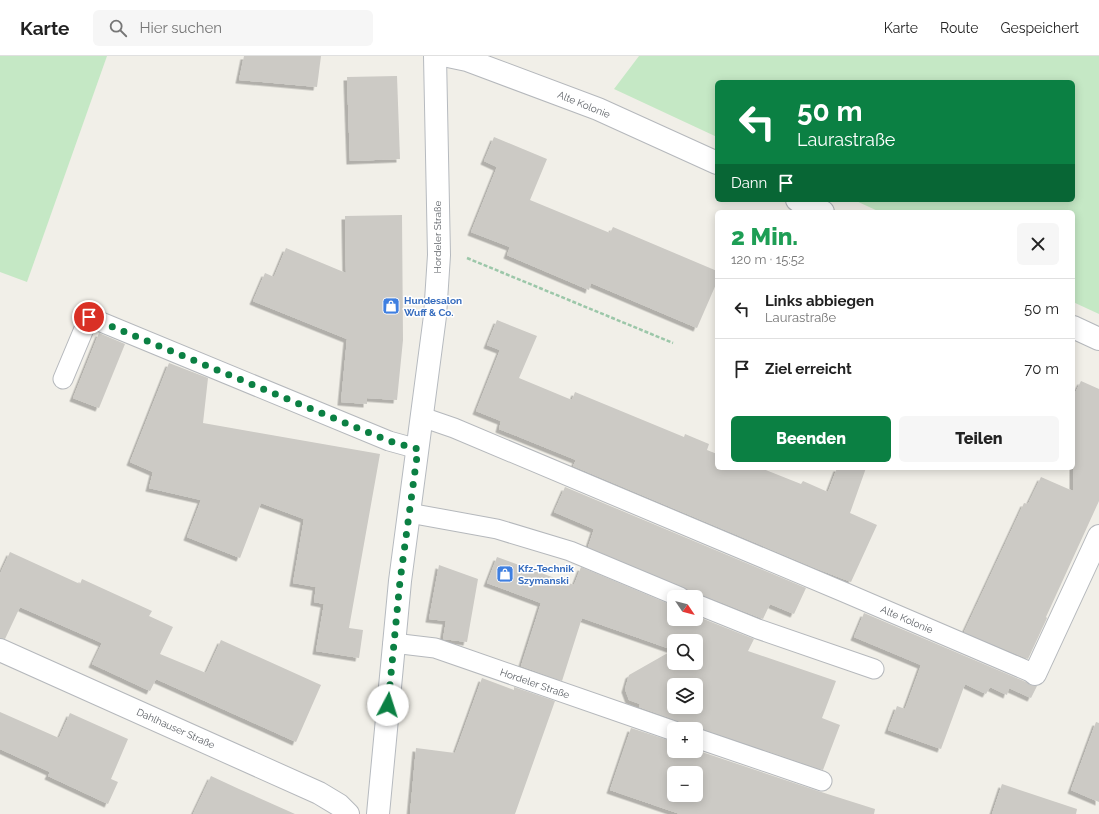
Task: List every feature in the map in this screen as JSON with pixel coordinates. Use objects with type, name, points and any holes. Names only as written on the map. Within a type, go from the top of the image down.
[{"type":"street","name":"Hordeler Straße","points":[[378,814],[400,581],[435,316],[439,255],[435,56]]},
{"type":"street","name":"Alte Kolonie","points":[[448,56],[467,60],[598,109],[715,163]]},
{"type":"street","points":[[801,202],[819,210]]},
{"type":"street","points":[[1075,328],[1099,339]]},
{"type":"street","name":"Alte Kolonie","points":[[1035,674],[1099,536]]},
{"type":"street","name":"Dahlhauser Straße","points":[[0,650],[319,793],[339,805],[348,814]]},
{"type":"lane","points":[[63,379],[89,317],[389,441],[418,449]]},
{"type":"lane","name":"Alte Kolonie","points":[[422,417],[454,428],[1035,674]]},
{"type":"lane","points":[[409,513],[497,529],[563,549],[667,592]]},
{"type":"lane","points":[[703,607],[758,630],[874,669]]},
{"type":"lane","name":"Hordeler Straße","points":[[393,643],[435,648],[667,729]]},
{"type":"lane","points":[[703,740],[822,781]]},
{"type":"path","points":[[439,255],[470,258],[673,343]]},
{"type":"green space","points":[[0,56],[107,56],[27,282],[0,272]]},
{"type":"green space","points":[[639,56],[1099,56],[1099,314],[1075,303],[1075,210],[876,210],[858,202],[1075,202],[1075,80],[715,80],[715,136],[614,89]]},
{"type":"building","points":[[244,56],[321,56],[317,87],[239,80]]},
{"type":"building","points":[[397,76],[400,159],[350,161],[347,77]]},
{"type":"building","points":[[494,137],[547,159],[530,200],[610,233],[613,227],[715,270],[715,287],[697,328],[591,283],[589,290],[507,255],[510,247],[471,232],[497,167],[484,161]]},
{"type":"building","points":[[402,215],[403,340],[397,400],[367,398],[367,404],[341,402],[347,339],[253,301],[265,273],[274,277],[286,248],[346,273],[345,216]]},
{"type":"building","points":[[497,320],[537,336],[519,378],[572,400],[575,392],[684,437],[685,434],[709,444],[707,450],[715,453],[715,470],[766,470],[801,484],[803,481],[828,492],[836,470],[865,470],[850,513],[877,525],[851,582],[573,466],[576,460],[499,429],[501,421],[476,411],[500,350],[487,345]]},
{"type":"building","points":[[99,333],[125,344],[99,408],[73,398]]},
{"type":"building","points":[[169,363],[208,378],[203,423],[380,454],[349,628],[363,630],[359,658],[316,651],[324,604],[314,602],[316,587],[293,583],[304,519],[261,503],[240,558],[187,537],[201,500],[149,488],[153,472],[130,462]]},
{"type":"building","points":[[1081,381],[1099,389],[1099,501],[1028,659],[964,632],[1024,503],[1028,504],[1041,477],[1073,491],[1073,470],[1075,470],[1075,393]]},
{"type":"building","points":[[565,487],[806,588],[794,614],[770,604],[763,619],[703,595],[703,590],[688,590],[588,547],[594,529],[554,512]]},
{"type":"building","points":[[10,552],[80,584],[82,579],[152,611],[149,616],[173,627],[160,654],[206,673],[221,640],[321,685],[296,742],[156,679],[150,691],[92,664],[102,643],[20,607],[5,639],[0,638],[0,574]]},
{"type":"building","points":[[497,557],[574,585],[581,567],[667,603],[667,626],[703,626],[703,619],[754,639],[748,651],[836,681],[822,718],[840,725],[823,770],[703,729],[703,722],[680,722],[639,707],[640,704],[629,700],[625,689],[629,675],[667,653],[667,670],[703,670],[703,634],[667,634],[667,648],[582,618],[562,681],[521,666],[541,603],[487,583]]},
{"type":"building","points":[[439,565],[478,579],[467,642],[443,639],[446,621],[429,619]]},
{"type":"building","points":[[864,613],[1030,685],[1037,686],[1031,698],[1009,688],[1007,695],[990,687],[986,694],[965,684],[941,749],[888,730],[897,706],[905,709],[921,665],[854,637]]},
{"type":"building","points":[[482,678],[514,690],[514,687],[555,701],[515,814],[410,814],[416,748],[455,753]]},
{"type":"building","points":[[0,712],[59,738],[70,713],[128,739],[111,779],[118,782],[108,804],[48,776],[50,772],[0,749]]},
{"type":"building","points":[[1096,722],[1099,723],[1099,802],[1071,790]]},
{"type":"building","points":[[631,728],[667,740],[667,758],[703,758],[703,752],[875,809],[874,814],[680,814],[610,790]]},
{"type":"building","points":[[211,776],[239,789],[295,814],[193,814]]},
{"type":"building","points":[[1002,784],[1077,809],[1076,814],[992,814]]},
{"type":"place","name":"Hundesalon Wuff & Co.","points":[[391,306]]},
{"type":"place","name":"Kfz-Technik Szymanski","points":[[505,574]]},
{"type":"route","points":[[89,317],[389,441],[418,449],[400,581],[388,705]]}]
